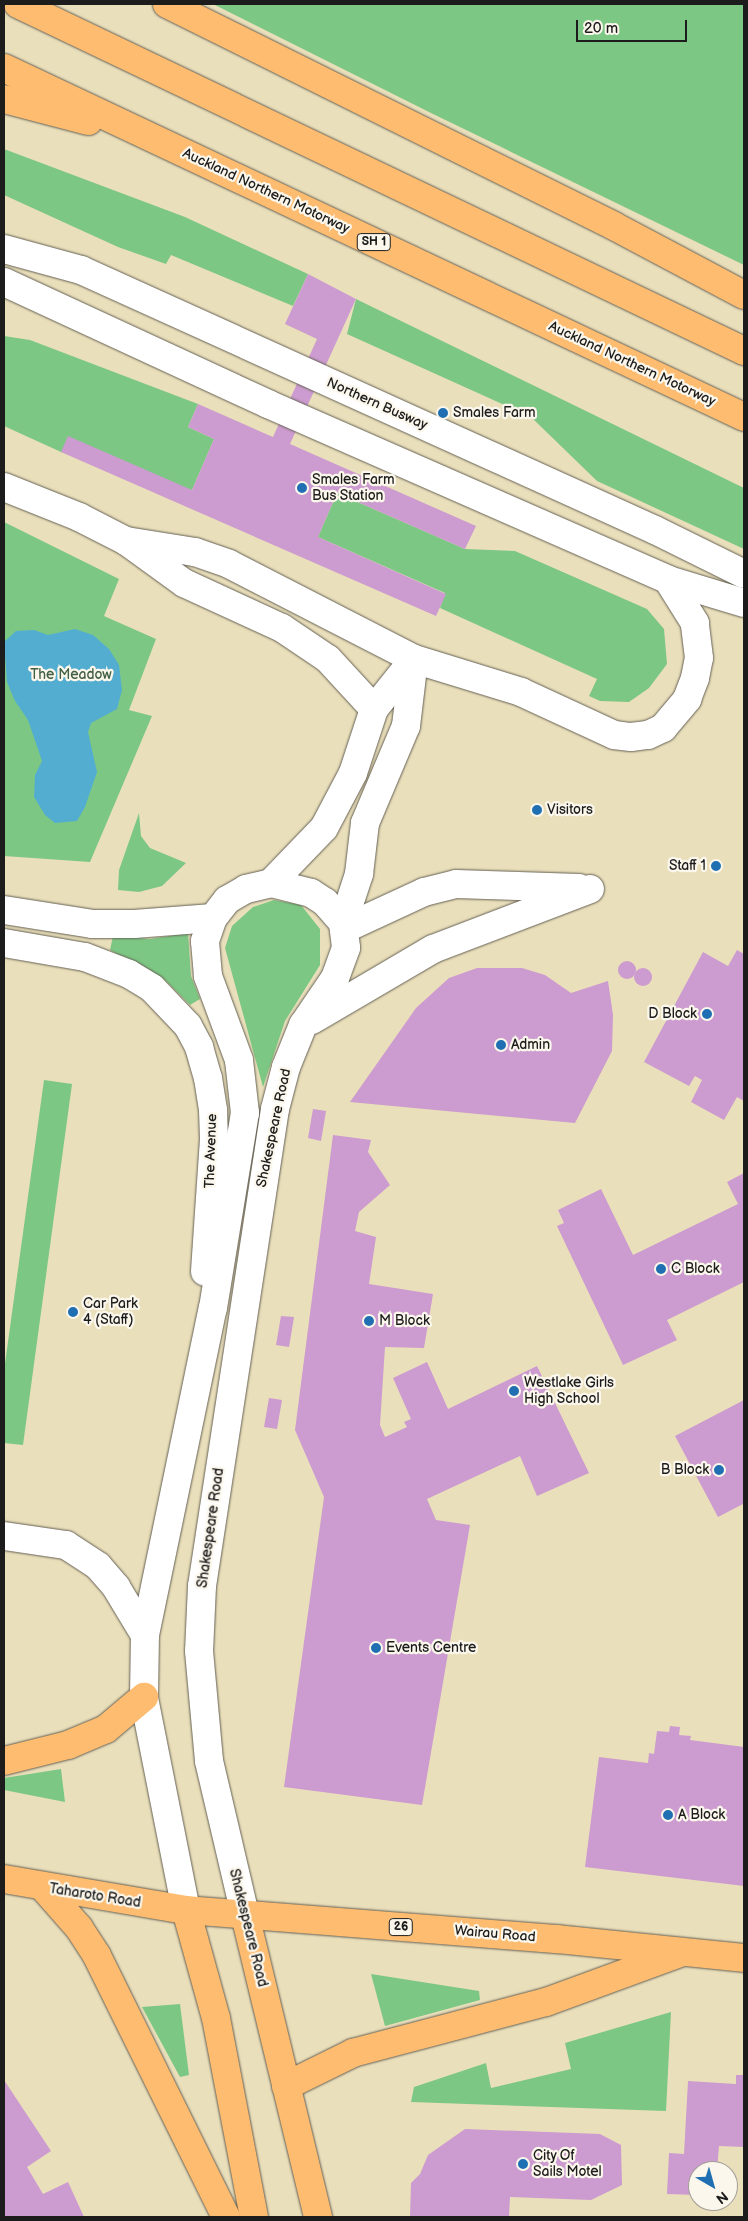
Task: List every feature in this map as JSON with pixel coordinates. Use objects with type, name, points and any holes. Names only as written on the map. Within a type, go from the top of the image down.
[{"type":"main road","points":[[18,4],[744,351]]},
{"type":"main road","points":[[167,4],[614,226],[744,295]]},
{"type":"main road","name":"Auckland Northern Motorway","points":[[4,68],[744,417]]},
{"type":"main road","points":[[4,99],[152,138]]},
{"type":"main road","points":[[4,1761],[68,1745],[106,1729],[144,1697]]},
{"type":"main road","name":"Taharoto Road","points":[[4,1879],[186,1910]]},
{"type":"main road","points":[[43,1887],[79,1928],[97,1956],[226,2217]]},
{"type":"main road","name":"26","points":[[186,1910],[245,1915]]},
{"type":"main road","name":"Shakespeare Road","points":[[186,1910],[216,2018],[254,2217]]},
{"type":"main road","name":"Wairau Road","points":[[245,1915],[683,1951],[744,1958]]},
{"type":"main road","name":"Shakespeare Road","points":[[245,1915],[318,2217]]},
{"type":"main road","points":[[286,2086],[352,2053],[546,2002],[683,1951]]},
{"type":"street","name":"Northern Busway","points":[[4,249],[27,253],[90,274],[655,530],[744,574]]},
{"type":"street","points":[[4,282],[268,404],[668,580],[744,603]]},
{"type":"street","points":[[4,487],[79,517],[126,541],[184,583],[257,615],[304,642],[342,672],[374,709]]},
{"type":"street","points":[[126,541],[195,552],[228,564],[414,660],[521,692],[614,735],[648,735],[663,728],[682,708],[695,678],[699,658],[695,624],[668,580]]},
{"type":"street","points":[[271,883],[320,833],[334,811],[353,773],[374,709],[414,660]]},
{"type":"street","points":[[344,926],[359,874],[364,823],[406,726],[414,660]]},
{"type":"street","name":"Shakespeare Road","points":[[186,1910],[144,1697],[145,1635],[213,1308],[245,1113],[238,1060],[208,976],[205,956],[208,930],[219,908],[238,892],[271,883],[311,893],[336,912],[344,926],[344,958],[335,978],[303,1026],[286,1067],[262,1173],[202,1586],[199,1651],[209,1761],[245,1915]]},
{"type":"street","points":[[303,1026],[433,949],[590,889],[456,884],[424,892],[344,926]]},
{"type":"street","points":[[4,910],[92,924],[134,924],[214,918]]},
{"type":"street","name":"The Avenue","points":[[4,943],[85,957],[129,974],[152,988],[188,1026],[206,1070],[213,1110],[214,1139],[203,1266],[213,1308]]},
{"type":"street","points":[[4,1536],[66,1545],[98,1566],[116,1587],[145,1635]]},
{"type":"green space","points":[[213,4],[744,4],[744,265],[431,113]]},
{"type":"green space","points":[[4,149],[185,217],[308,274],[293,306],[171,255],[166,264],[118,247],[4,195]]},
{"type":"green space","points":[[356,299],[744,488],[744,549],[597,481],[531,417],[347,334]]},
{"type":"green space","points":[[4,336],[30,340],[198,404],[188,427],[214,439],[192,490],[61,452],[4,426]]},
{"type":"green space","points":[[337,493],[465,549],[515,551],[647,609],[664,629],[667,664],[649,688],[629,702],[600,701],[589,696],[597,679],[440,608],[445,593],[318,537]]},
{"type":"green space","name":"The Meadow","points":[[4,522],[119,579],[104,616],[156,639],[129,710],[152,716],[90,862],[4,856]]},
{"type":"green space","points":[[139,813],[141,836],[150,848],[186,863],[162,886],[139,892],[118,890],[119,870]]},
{"type":"green space","points":[[274,900],[301,905],[320,929],[320,965],[285,1021],[263,1087],[225,948],[232,926],[253,907]]},
{"type":"green space","points":[[188,933],[191,976],[200,999],[190,1005],[165,980],[110,950],[113,936],[150,939]]},
{"type":"green space","points":[[44,1080],[72,1084],[23,1445],[4,1443],[4,1371]]},
{"type":"green space","points":[[61,1769],[65,1802],[4,1790],[4,1778]]},
{"type":"green space","points":[[371,1974],[479,1991],[480,2000],[385,2026]]},
{"type":"green space","points":[[180,2004],[189,2075],[180,2077],[142,2007]]},
{"type":"green space","points":[[671,2012],[666,2111],[411,2102],[414,2087],[486,2063],[491,2088],[571,2069],[565,2043]]},
{"type":"water","points":[[75,629],[93,635],[109,649],[119,665],[122,690],[117,709],[91,723],[88,732],[97,772],[85,807],[77,821],[55,823],[45,815],[34,797],[35,775],[42,761],[28,720],[15,701],[7,682],[4,642],[16,631],[34,630],[48,635]]},
{"type":"building","points":[[308,274],[356,299],[290,444],[476,526],[465,549],[337,493],[318,537],[446,594],[436,616],[61,452],[68,436],[192,490],[214,439],[188,427],[198,404],[273,437],[317,339],[285,324]]},
{"type":"building","name":"D Block","points":[[737,950],[744,954],[744,1101],[737,1097],[724,1120],[691,1102],[702,1080],[695,1076],[689,1086],[644,1062],[703,952],[728,966]]},
{"type":"building","points":[[623,961],[631,961],[636,966],[634,977],[623,979],[618,974],[618,966]]},
{"type":"building","name":"Admin","points":[[477,968],[522,968],[545,975],[571,993],[608,981],[613,1015],[612,1051],[575,1123],[350,1102],[416,1008],[449,978]]},
{"type":"building","points":[[643,968],[649,971],[652,977],[649,983],[643,986],[637,983],[634,977],[637,971]]},
{"type":"building","points":[[313,1109],[326,1111],[321,1141],[308,1138]]},
{"type":"building","points":[[333,1135],[371,1140],[368,1152],[390,1185],[359,1212],[355,1231],[376,1237],[369,1284],[433,1294],[424,1348],[385,1347],[380,1425],[385,1437],[407,1427],[404,1422],[411,1419],[393,1378],[427,1362],[448,1409],[537,1366],[589,1473],[537,1496],[520,1456],[427,1499],[436,1520],[470,1525],[422,1805],[284,1787],[324,1497],[295,1430]]},
{"type":"building","name":"C Block","points":[[744,1173],[744,1282],[667,1320],[677,1340],[623,1365],[557,1226],[564,1223],[558,1210],[601,1189],[633,1255],[738,1204],[727,1182]]},
{"type":"building","points":[[281,1316],[294,1317],[289,1347],[276,1345]]},
{"type":"building","points":[[269,1398],[282,1400],[277,1429],[264,1427]]},
{"type":"building","name":"B Block","points":[[744,1400],[744,1507],[743,1504],[718,1517],[675,1436]]},
{"type":"building","name":"A Block","points":[[670,1726],[680,1727],[679,1735],[691,1736],[690,1740],[744,1747],[744,1886],[585,1867],[599,1757],[648,1763],[649,1753],[654,1754],[657,1731],[669,1732]]},
{"type":"building","points":[[736,2075],[744,2075],[744,2147],[719,2146],[718,2161],[688,2161],[688,2195],[667,2194],[669,2153],[684,2154],[688,2081],[736,2084]]},
{"type":"building","points":[[4,2080],[51,2151],[27,2167],[43,2194],[68,2182],[84,2217],[4,2217]]},
{"type":"building","name":"City Of Sails Motel","points":[[465,2129],[600,2134],[621,2145],[622,2185],[591,2200],[510,2197],[509,2217],[410,2217],[411,2183],[420,2174],[428,2155]]},
{"type":"place","name":"Smales Farm","points":[[443,413]]},
{"type":"place","name":"Smales Farm Bus Station","points":[[302,488]]},
{"type":"place","name":"Visitors","points":[[537,810]]},
{"type":"place","name":"Staff 1","points":[[716,866]]},
{"type":"place","name":"D Block","points":[[707,1014]]},
{"type":"place","name":"Admin","points":[[501,1045]]},
{"type":"place","name":"C Block","points":[[661,1269]]},
{"type":"place","name":"Car Park 4 (Staff)","points":[[73,1312]]},
{"type":"place","name":"M Block","points":[[369,1321]]},
{"type":"place","name":"Westlake Girls High School","points":[[514,1391]]},
{"type":"place","name":"B Block","points":[[719,1470]]},
{"type":"place","name":"Events Centre","points":[[376,1648]]},
{"type":"place","name":"A Block","points":[[668,1815]]},
{"type":"place","name":"City Of Sails Motel","points":[[523,2164]]}]
